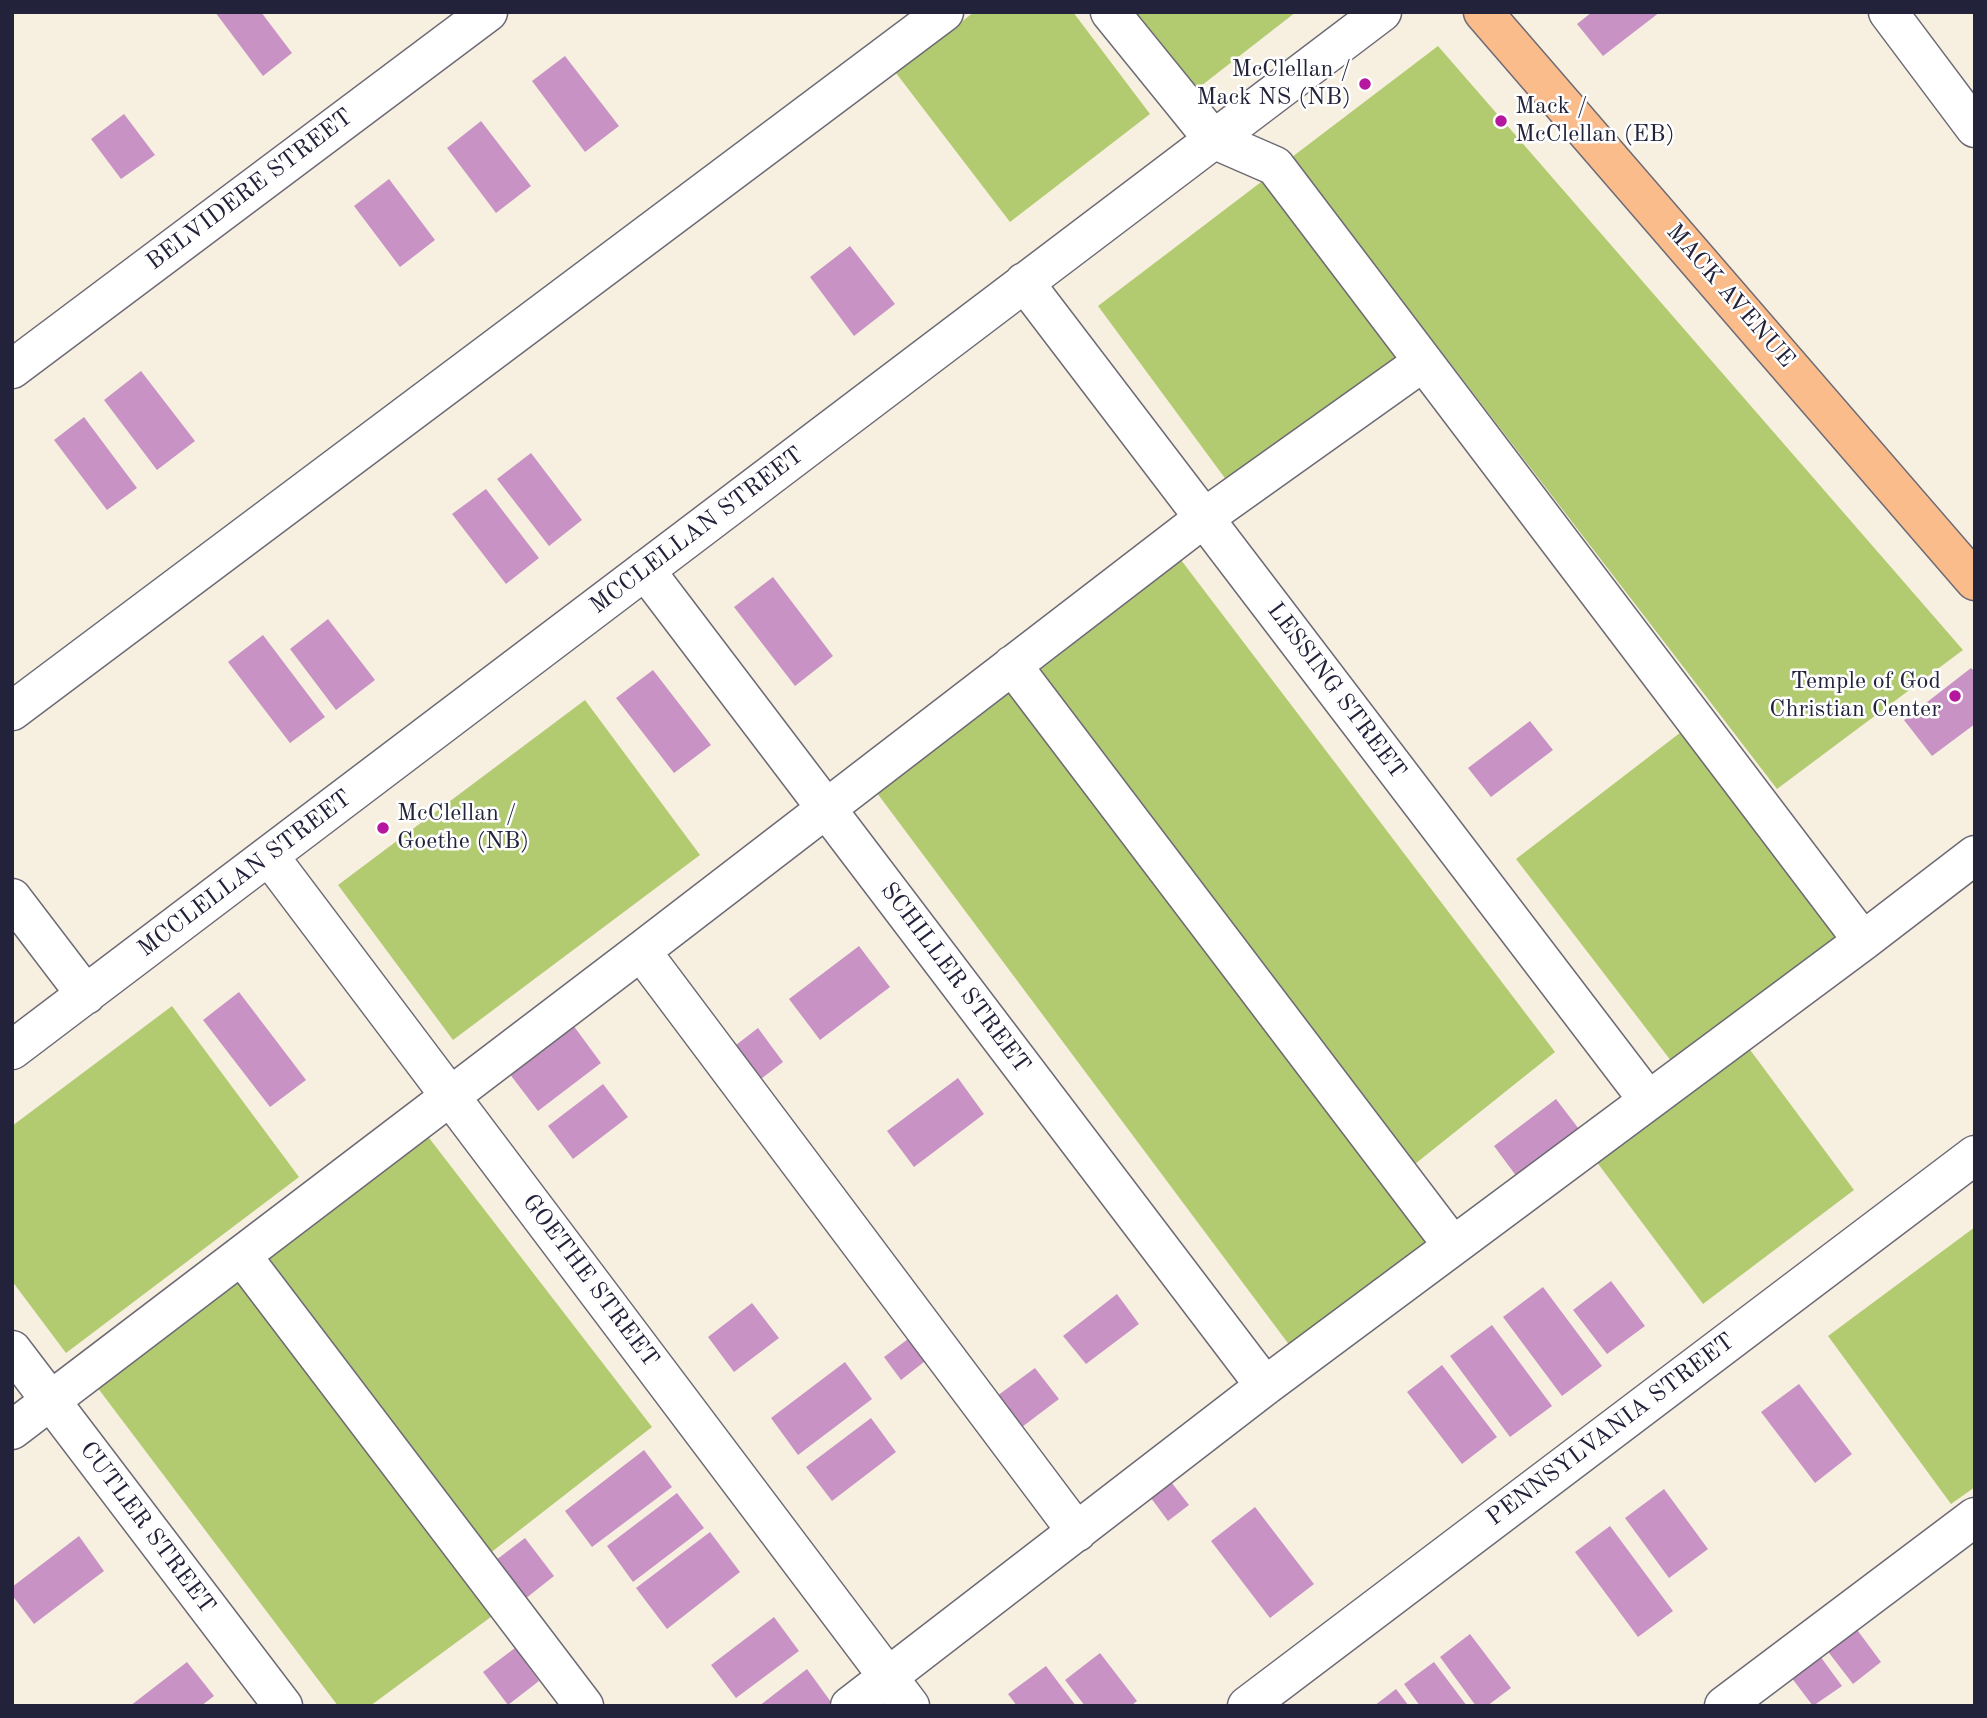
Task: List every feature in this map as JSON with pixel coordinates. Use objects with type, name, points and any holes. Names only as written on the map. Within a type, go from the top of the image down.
[{"type":"main road","name":"MACK AVENUE","points":[[1483,12],[1975,581]]},
{"type":"street","name":"BELVIDERE STREET","points":[[12,369],[488,12]]},
{"type":"street","points":[[12,711],[944,12]]},
{"type":"street","points":[[1110,12],[1213,139],[1275,166],[1863,941]]},
{"type":"street","name":"MCCLELLAN STREET","points":[[12,1050],[1382,12]]},
{"type":"street","points":[[1888,12],[1975,128]]},
{"type":"street","name":"LESSING STREET","points":[[1024,282],[1648,1100]]},
{"type":"street","points":[[12,1430],[1204,518],[1423,362]]},
{"type":"street","name":"SCHILLER STREET","points":[[646,570],[1265,1386]]},
{"type":"street","points":[[1012,665],[1453,1245]]},
{"type":"street","points":[[850,1706],[900,1691],[1076,1532],[1265,1386],[1975,855]]},
{"type":"street","name":"GOETHE STREET","points":[[269,856],[900,1691]]},
{"type":"street","points":[[12,898],[86,995]]},
{"type":"street","points":[[640,951],[1076,1532]]},
{"type":"street","name":"PENNSYLVANIA STREET","points":[[1247,1706],[1975,1155]]},
{"type":"street","points":[[242,1256],[584,1706]]},
{"type":"street","name":"CUTLER STREET","points":[[12,1350],[283,1706]]},
{"type":"street","points":[[1724,1706],[1975,1517]]},
{"type":"green space","points":[[974,12],[1073,12],[1150,114],[1010,222],[896,73]]},
{"type":"green space","points":[[1122,12],[1296,12],[1188,96]]},
{"type":"green space","points":[[1438,46],[1963,650],[1777,789],[1292,157]]},
{"type":"green space","points":[[1269,176],[1408,354],[1230,485],[1098,306]]},
{"type":"green space","points":[[1181,560],[1555,1052],[1410,1168],[1036,673]]},
{"type":"green space","points":[[1019,684],[1437,1240],[1293,1350],[877,793]]},
{"type":"green space","points":[[585,700],[700,855],[453,1040],[338,885]]},
{"type":"green space","points":[[1685,729],[1842,936],[1675,1066],[1516,859]]},
{"type":"green space","points":[[172,1006],[299,1177],[66,1353],[12,1281],[12,1126]]},
{"type":"green space","points":[[1748,1047],[1854,1190],[1703,1304],[1596,1161]]},
{"type":"green space","points":[[426,1134],[652,1427],[489,1554],[262,1260]]},
{"type":"green space","points":[[1975,1227],[1975,1487],[1951,1504],[1828,1336]]},
{"type":"green space","points":[[242,1278],[499,1611],[370,1706],[338,1706],[94,1383]]},
{"type":"building","points":[[215,12],[261,12],[292,53],[263,76]]},
{"type":"building","points":[[1592,12],[1660,12],[1603,56],[1577,24]]},
{"type":"building","points":[[565,56],[619,126],[585,152],[532,81]]},
{"type":"building","points":[[124,114],[155,155],[121,179],[91,139]]},
{"type":"building","points":[[481,121],[531,186],[496,213],[447,148]]},
{"type":"building","points":[[389,179],[435,240],[400,267],[354,206]]},
{"type":"building","points":[[850,246],[895,304],[854,336],[810,277]]},
{"type":"building","points":[[141,371],[195,441],[157,470],[104,400]]},
{"type":"building","points":[[84,417],[137,488],[107,510],[54,440]]},
{"type":"building","points":[[531,453],[582,520],[549,546],[497,479]]},
{"type":"building","points":[[486,489],[539,558],[506,584],[452,514]]},
{"type":"building","points":[[773,577],[833,656],[795,686],[734,607]]},
{"type":"building","points":[[328,619],[375,680],[336,710],[290,649]]},
{"type":"building","points":[[263,635],[325,717],[290,743],[228,662]]},
{"type":"building","name":"Temple of God Christian Center","points":[[1971,668],[1975,672],[1975,724],[1932,756],[1904,720]]},
{"type":"building","points":[[653,670],[711,745],[674,773],[616,698]]},
{"type":"building","points":[[1530,721],[1553,750],[1491,797],[1468,768]]},
{"type":"building","points":[[859,946],[890,987],[820,1040],[789,999]]},
{"type":"building","points":[[239,992],[306,1080],[270,1107],[203,1020]]},
{"type":"building","points":[[573,1025],[601,1063],[538,1111],[509,1073]]},
{"type":"building","points":[[758,1028],[783,1062],[757,1082],[732,1048]]},
{"type":"building","points":[[958,1078],[984,1114],[914,1167],[887,1131]]},
{"type":"building","points":[[603,1084],[628,1117],[573,1159],[548,1126]]},
{"type":"building","points":[[1556,1099],[1582,1133],[1520,1181],[1494,1146]]},
{"type":"building","points":[[1611,1281],[1645,1326],[1607,1354],[1573,1310]]},
{"type":"building","points":[[1543,1287],[1602,1366],[1562,1396],[1503,1317]]},
{"type":"building","points":[[1117,1294],[1139,1324],[1086,1364],[1063,1336]]},
{"type":"building","points":[[752,1303],[779,1338],[734,1372],[708,1337]]},
{"type":"building","points":[[1492,1325],[1552,1406],[1510,1437],[1450,1356]]},
{"type":"building","points":[[912,1336],[929,1358],[901,1380],[884,1357]]},
{"type":"building","points":[[845,1362],[872,1399],[798,1455],[771,1418]]},
{"type":"building","points":[[1442,1365],[1497,1437],[1462,1464],[1407,1392]]},
{"type":"building","points":[[1035,1368],[1059,1399],[1022,1427],[997,1396]]},
{"type":"building","points":[[1799,1384],[1852,1454],[1815,1483],[1761,1412]]},
{"type":"building","points":[[871,1418],[896,1452],[832,1501],[806,1467]]},
{"type":"building","points":[[644,1450],[672,1487],[592,1547],[565,1511]]},
{"type":"building","points":[[1168,1478],[1189,1505],[1168,1521],[1148,1494]]},
{"type":"building","points":[[1664,1489],[1708,1549],[1669,1578],[1625,1518]]},
{"type":"building","points":[[677,1493],[704,1528],[633,1582],[607,1546]]},
{"type":"building","points":[[1255,1507],[1314,1584],[1270,1618],[1211,1541]]},
{"type":"building","points":[[1610,1526],[1673,1611],[1638,1637],[1575,1552]]},
{"type":"building","points":[[710,1532],[740,1572],[667,1629],[636,1588]]},
{"type":"building","points":[[79,1536],[104,1571],[34,1624],[12,1595],[12,1587]]},
{"type":"building","points":[[525,1538],[554,1576],[525,1599],[496,1560]]},
{"type":"building","points":[[774,1617],[799,1651],[736,1698],[711,1665]]},
{"type":"building","points":[[1855,1627],[1881,1662],[1853,1684],[1826,1649]]},
{"type":"building","points":[[1470,1634],[1511,1688],[1487,1706],[1476,1706],[1440,1657]]},
{"type":"building","points":[[515,1648],[539,1681],[508,1705],[483,1672]]},
{"type":"building","points":[[1100,1653],[1137,1701],[1131,1706],[1085,1706],[1065,1680]]},
{"type":"building","points":[[1820,1656],[1842,1686],[1813,1706],[1791,1677]]},
{"type":"building","points":[[187,1662],[214,1696],[201,1706],[130,1706]]},
{"type":"building","points":[[1434,1662],[1467,1706],[1420,1706],[1404,1684]]},
{"type":"building","points":[[1046,1666],[1076,1706],[1017,1706],[1008,1694]]},
{"type":"building","points":[[807,1669],[831,1702],[827,1706],[759,1706]]},
{"type":"building","points":[[1396,1689],[1409,1706],[1374,1706]]},
{"type":"place","name":"McClellan / Mack NS (NB)","points":[[1365,84]]},
{"type":"place","name":"Mack / McClellan (EB)","points":[[1501,121]]},
{"type":"place","name":"Temple of God Christian Center","points":[[1955,696]]},
{"type":"place","name":"McClellan / Goethe (NB)","points":[[383,828]]}]
